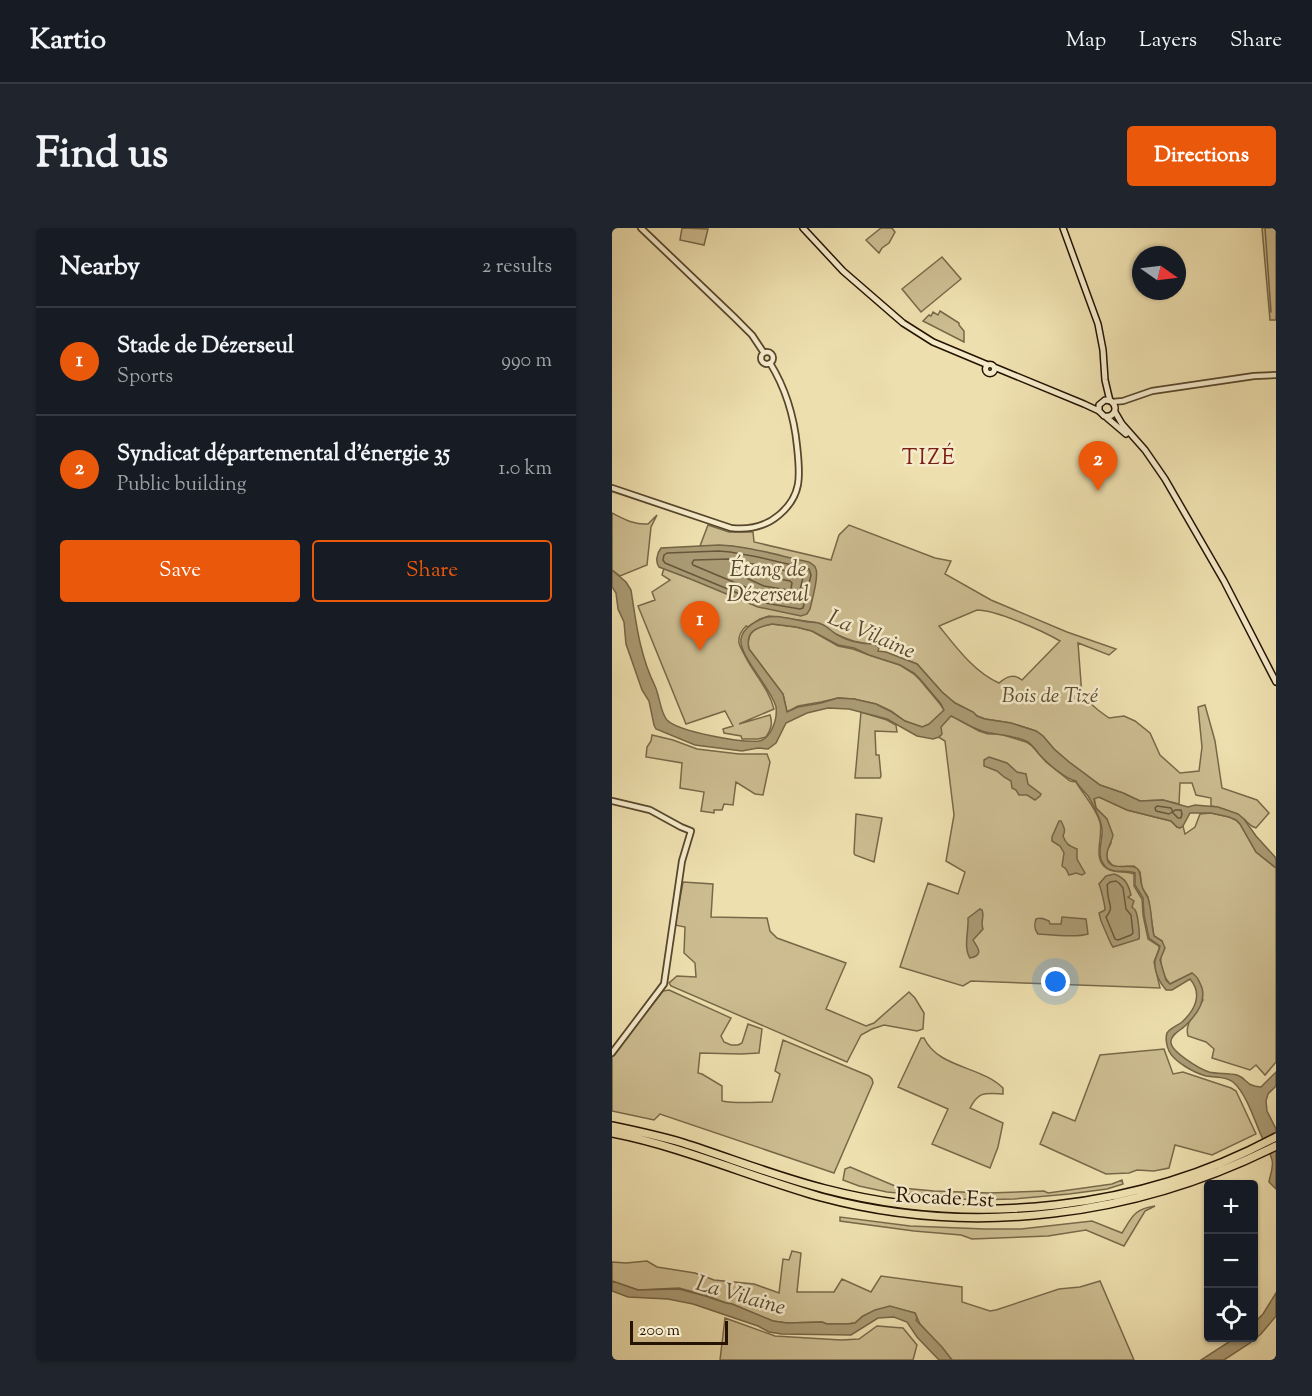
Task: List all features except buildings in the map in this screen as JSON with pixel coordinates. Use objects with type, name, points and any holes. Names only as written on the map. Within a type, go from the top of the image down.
[{"type":"highway","name":"Rocade Est","points":[[612,1126],[682,1143],[826,1189],[914,1206],[972,1209],[1037,1207],[1095,1199],[1156,1185],[1187,1175],[1276,1135]]},
{"type":"highway","name":"Rocade Est","points":[[612,1133],[674,1148],[823,1197],[913,1214],[972,1217],[1030,1216],[1096,1207],[1158,1193],[1228,1168],[1276,1146]]},
{"type":"main road","points":[[802,228],[842,269],[903,323],[922,336],[990,368],[1099,411],[1136,442],[1153,460]]},
{"type":"main road","points":[[1063,228],[1096,315],[1103,350],[1105,380],[1111,401],[1115,405],[1115,411],[1122,424],[1153,460],[1224,581],[1276,682]]},
{"type":"main road","points":[[1099,411],[1105,380]]},
{"type":"main road","points":[[1084,404],[1094,405],[1111,401]]},
{"type":"main road","points":[[1106,417],[1110,417],[1115,411]]},
{"type":"street","points":[[612,488],[740,529],[759,526],[776,518],[783,511],[792,500],[798,484],[800,468],[790,406],[779,378],[770,363],[762,361],[761,357],[764,352],[752,335],[641,228]]},
{"type":"street","points":[[1111,401],[1123,401],[1152,391],[1254,376],[1276,375]]},
{"type":"street","points":[[1115,411],[1123,401]]},
{"type":"street","points":[[612,801],[650,810],[691,831],[682,861],[664,984],[612,1053]]},
{"type":"green space","points":[[682,228],[708,229],[704,245],[680,240]]},
{"type":"green space","points":[[881,228],[892,228],[895,232],[889,243],[879,253],[866,240]]},
{"type":"green space","points":[[1262,228],[1276,228],[1276,320],[1270,320]]},
{"type":"green space","points":[[942,257],[961,279],[921,312],[902,289]]},
{"type":"green space","points":[[940,311],[959,323],[964,331],[964,342],[923,321],[933,312],[938,315]]},
{"type":"green space","points":[[612,513],[638,524],[648,524],[657,515],[651,527],[647,565],[620,576],[612,570]]},
{"type":"green space","name":"Bois de Tizé","points":[[708,525],[729,532],[753,532],[754,542],[831,560],[839,535],[849,525],[935,558],[951,561],[945,574],[991,600],[1067,632],[1116,649],[1109,655],[1078,643],[1082,696],[1109,718],[1124,716],[1135,721],[1150,733],[1160,755],[1180,773],[1199,771],[1202,747],[1198,707],[1205,705],[1215,741],[1222,788],[1257,800],[1269,813],[1256,828],[1237,815],[1211,806],[1211,798],[1196,795],[1192,783],[1180,783],[1179,804],[1163,800],[1140,801],[1100,785],[1069,762],[1036,731],[1011,723],[985,719],[955,703],[917,664],[904,659],[911,652],[878,638],[875,644],[853,641],[837,635],[819,623],[769,616],[746,626],[741,633],[739,643],[741,648],[769,695],[774,709],[739,724],[770,715],[771,726],[766,737],[742,739],[741,736],[724,733],[723,729],[733,726],[725,711],[686,724],[638,606],[655,600],[652,592],[670,580],[662,575],[664,568],[688,578],[769,553],[731,546],[700,546]],"holes":[[[977,610],[1019,622],[1060,641],[1022,680],[1010,677],[999,683],[974,666],[939,626]]]},
{"type":"green space","points":[[772,624],[812,631],[838,646],[900,665],[914,674],[944,710],[952,716],[979,731],[1000,734],[1026,742],[1046,762],[1070,781],[1076,782],[1100,822],[1099,855],[1104,866],[1110,870],[1134,874],[1134,886],[1142,899],[1148,939],[1159,946],[1154,962],[1160,988],[971,981],[963,986],[900,967],[928,883],[958,894],[965,872],[946,861],[954,815],[945,741],[876,704],[854,699],[838,698],[798,706],[787,712],[783,694],[749,649],[749,638],[753,631]]},
{"type":"green space","points":[[861,712],[896,725],[897,732],[875,731],[880,778],[855,778]]},
{"type":"green space","points":[[652,735],[697,749],[739,754],[767,754],[770,762],[763,795],[755,794],[736,782],[733,805],[724,804],[722,810],[714,810],[714,813],[701,811],[704,792],[680,788],[682,763],[646,757]]},
{"type":"green space","points":[[1094,798],[1127,810],[1171,821],[1177,827],[1183,826],[1185,834],[1195,827],[1200,814],[1211,813],[1229,817],[1240,824],[1256,852],[1276,868],[1276,1062],[1265,1075],[1256,1065],[1250,1070],[1212,1058],[1214,1049],[1206,1042],[1188,1036],[1189,1022],[1203,1000],[1192,973],[1170,984],[1166,979],[1161,964],[1162,941],[1154,936],[1148,897],[1142,888],[1140,872],[1134,866],[1117,867],[1107,859],[1107,851],[1111,843],[1107,819],[1096,808]]},
{"type":"green space","points":[[856,814],[882,818],[874,862],[854,853]]},
{"type":"green space","points":[[683,882],[713,884],[711,917],[767,918],[770,931],[777,938],[846,963],[826,1009],[866,1026],[874,1023],[909,992],[924,1013],[923,1029],[917,1031],[884,1025],[872,1029],[861,1035],[847,1062],[671,986],[669,983],[677,976],[696,977],[695,963],[684,953],[685,927],[675,925]]},
{"type":"green space","points":[[669,990],[731,1018],[721,1036],[724,1042],[731,1045],[742,1043],[748,1024],[762,1029],[759,1053],[700,1053],[698,1073],[722,1086],[722,1101],[772,1102],[780,1074],[775,1071],[783,1040],[872,1079],[873,1083],[834,1173],[660,1114],[654,1120],[612,1111],[612,1057],[663,991]]},
{"type":"green space","points":[[921,1038],[924,1038],[939,1055],[983,1075],[1003,1088],[1003,1094],[983,1094],[976,1098],[970,1108],[1003,1123],[998,1147],[990,1168],[932,1144],[948,1109],[898,1087]]},
{"type":"green space","points":[[1164,1049],[1173,1074],[1183,1072],[1236,1091],[1256,1134],[1212,1155],[1175,1145],[1169,1168],[1154,1171],[1137,1170],[1129,1173],[1106,1174],[1040,1144],[1053,1112],[1075,1121],[1100,1055]]},
{"type":"green space","points":[[850,1167],[902,1188],[934,1191],[989,1193],[1044,1191],[1048,1193],[1112,1184],[1122,1180],[1123,1184],[1107,1189],[1069,1194],[973,1200],[887,1192],[859,1186],[843,1180],[845,1169]]},
{"type":"green space","points":[[1155,1206],[1145,1211],[1124,1246],[1086,1230],[1048,1236],[972,1239],[961,1235],[840,1221],[840,1217],[910,1226],[1021,1229],[1092,1221],[1122,1233],[1131,1218],[1138,1212]]},
{"type":"green space","points":[[792,1251],[801,1253],[797,1292],[834,1292],[842,1279],[871,1292],[881,1276],[962,1287],[962,1302],[990,1311],[1059,1289],[1080,1287],[1100,1281],[1134,1360],[952,1360],[920,1324],[915,1313],[895,1308],[863,1316],[855,1323],[787,1323],[773,1321],[732,1304],[679,1288],[638,1290],[612,1281],[612,1262],[647,1261],[657,1267],[695,1273],[714,1280],[754,1284],[779,1293],[783,1259],[789,1260]]},
{"type":"green space","points":[[725,1318],[775,1336],[841,1340],[859,1339],[877,1326],[903,1328],[917,1345],[913,1360],[720,1360]]},
{"type":"water","name":"Étang de Dézerseul","points":[[719,545],[742,547],[814,565],[817,573],[816,583],[807,614],[801,616],[758,607],[659,567],[657,563],[661,548]]},
{"type":"water","name":"La Vilaine","points":[[612,570],[626,582],[631,590],[642,651],[663,713],[667,720],[684,729],[739,740],[759,741],[765,738],[774,724],[776,707],[741,646],[742,636],[750,626],[764,618],[776,617],[816,622],[845,639],[875,644],[879,648],[878,651],[917,664],[942,692],[977,716],[1036,731],[1069,762],[1100,785],[1140,801],[1163,800],[1188,807],[1195,805],[1218,807],[1238,814],[1244,819],[1276,858],[1276,868],[1256,852],[1240,824],[1229,817],[1211,813],[1190,813],[1180,828],[1171,821],[1127,810],[1099,797],[1094,799],[1096,808],[1107,819],[1113,835],[1107,853],[1110,864],[1132,866],[1139,871],[1142,888],[1148,898],[1154,936],[1162,941],[1165,948],[1160,960],[1166,980],[1170,984],[1192,973],[1202,988],[1203,998],[1197,1012],[1173,1036],[1171,1041],[1175,1050],[1205,1070],[1212,1073],[1237,1075],[1256,1086],[1261,1087],[1276,1072],[1276,1086],[1268,1094],[1266,1101],[1267,1111],[1276,1129],[1276,1189],[1269,1182],[1273,1165],[1270,1153],[1238,1087],[1227,1079],[1206,1076],[1191,1070],[1175,1059],[1169,1051],[1166,1042],[1167,1033],[1191,1012],[1196,1002],[1196,990],[1190,979],[1172,990],[1166,990],[1160,981],[1156,973],[1155,959],[1160,946],[1149,938],[1143,898],[1135,885],[1135,873],[1113,871],[1103,864],[1100,855],[1102,828],[1088,796],[1076,781],[1056,770],[1026,741],[981,731],[951,716],[941,727],[942,734],[933,739],[917,736],[887,719],[849,709],[828,708],[807,713],[786,723],[776,743],[768,749],[742,751],[695,745],[656,729],[649,701],[642,690],[626,644],[624,622],[618,609],[616,593],[612,587]],"holes":[[[772,624],[812,631],[838,645],[854,648],[900,665],[920,679],[944,710],[929,724],[922,727],[905,721],[876,704],[854,699],[838,698],[798,707],[787,712],[783,694],[749,649],[748,643],[753,631],[762,627]]]},
{"type":"water","points":[[989,757],[1007,763],[1017,772],[1026,774],[1028,784],[1041,794],[1040,796],[1035,800],[1027,795],[1019,795],[1012,788],[1011,781],[997,771],[984,766],[984,760]]},
{"type":"water","points":[[1059,821],[1064,827],[1065,841],[1077,849],[1077,859],[1085,873],[1082,875],[1076,873],[1069,875],[1062,866],[1064,853],[1060,846],[1052,841]]},
{"type":"water","points":[[1114,874],[1121,877],[1129,887],[1131,895],[1128,897],[1134,901],[1132,907],[1139,924],[1139,939],[1113,947],[1099,913],[1105,910],[1099,884],[1106,876]]},
{"type":"water","points":[[980,909],[983,912],[983,929],[973,940],[979,953],[970,958],[967,944],[968,918]]},
{"type":"water","points":[[1062,917],[1086,919],[1088,934],[1064,936],[1038,934],[1035,927],[1036,919],[1044,919],[1050,924],[1061,924]]},
{"type":"water","name":"La Vilaine","points":[[612,1281],[638,1290],[679,1289],[732,1304],[773,1321],[787,1323],[855,1323],[875,1310],[890,1306],[915,1313],[916,1320],[952,1360],[939,1360],[917,1337],[907,1322],[894,1317],[878,1318],[851,1335],[782,1334],[769,1332],[758,1326],[693,1304],[668,1299],[628,1297],[612,1291]]},
{"type":"water","points":[[1276,1293],[1276,1316],[1258,1336],[1258,1319]]},
{"type":"water","points":[[1229,1342],[1251,1342],[1224,1360],[1201,1360]]},
{"type":"waterway","points":[[1265,228],[1271,312]]},
{"type":"place","name":"Syndicat départemental d'énergie 35","points":[[1098,491]]},
{"type":"place","name":"Stade de Dézerseul","points":[[700,651]]},
{"type":"district","name":"TIZÉ","points":[[929,456]]}]
